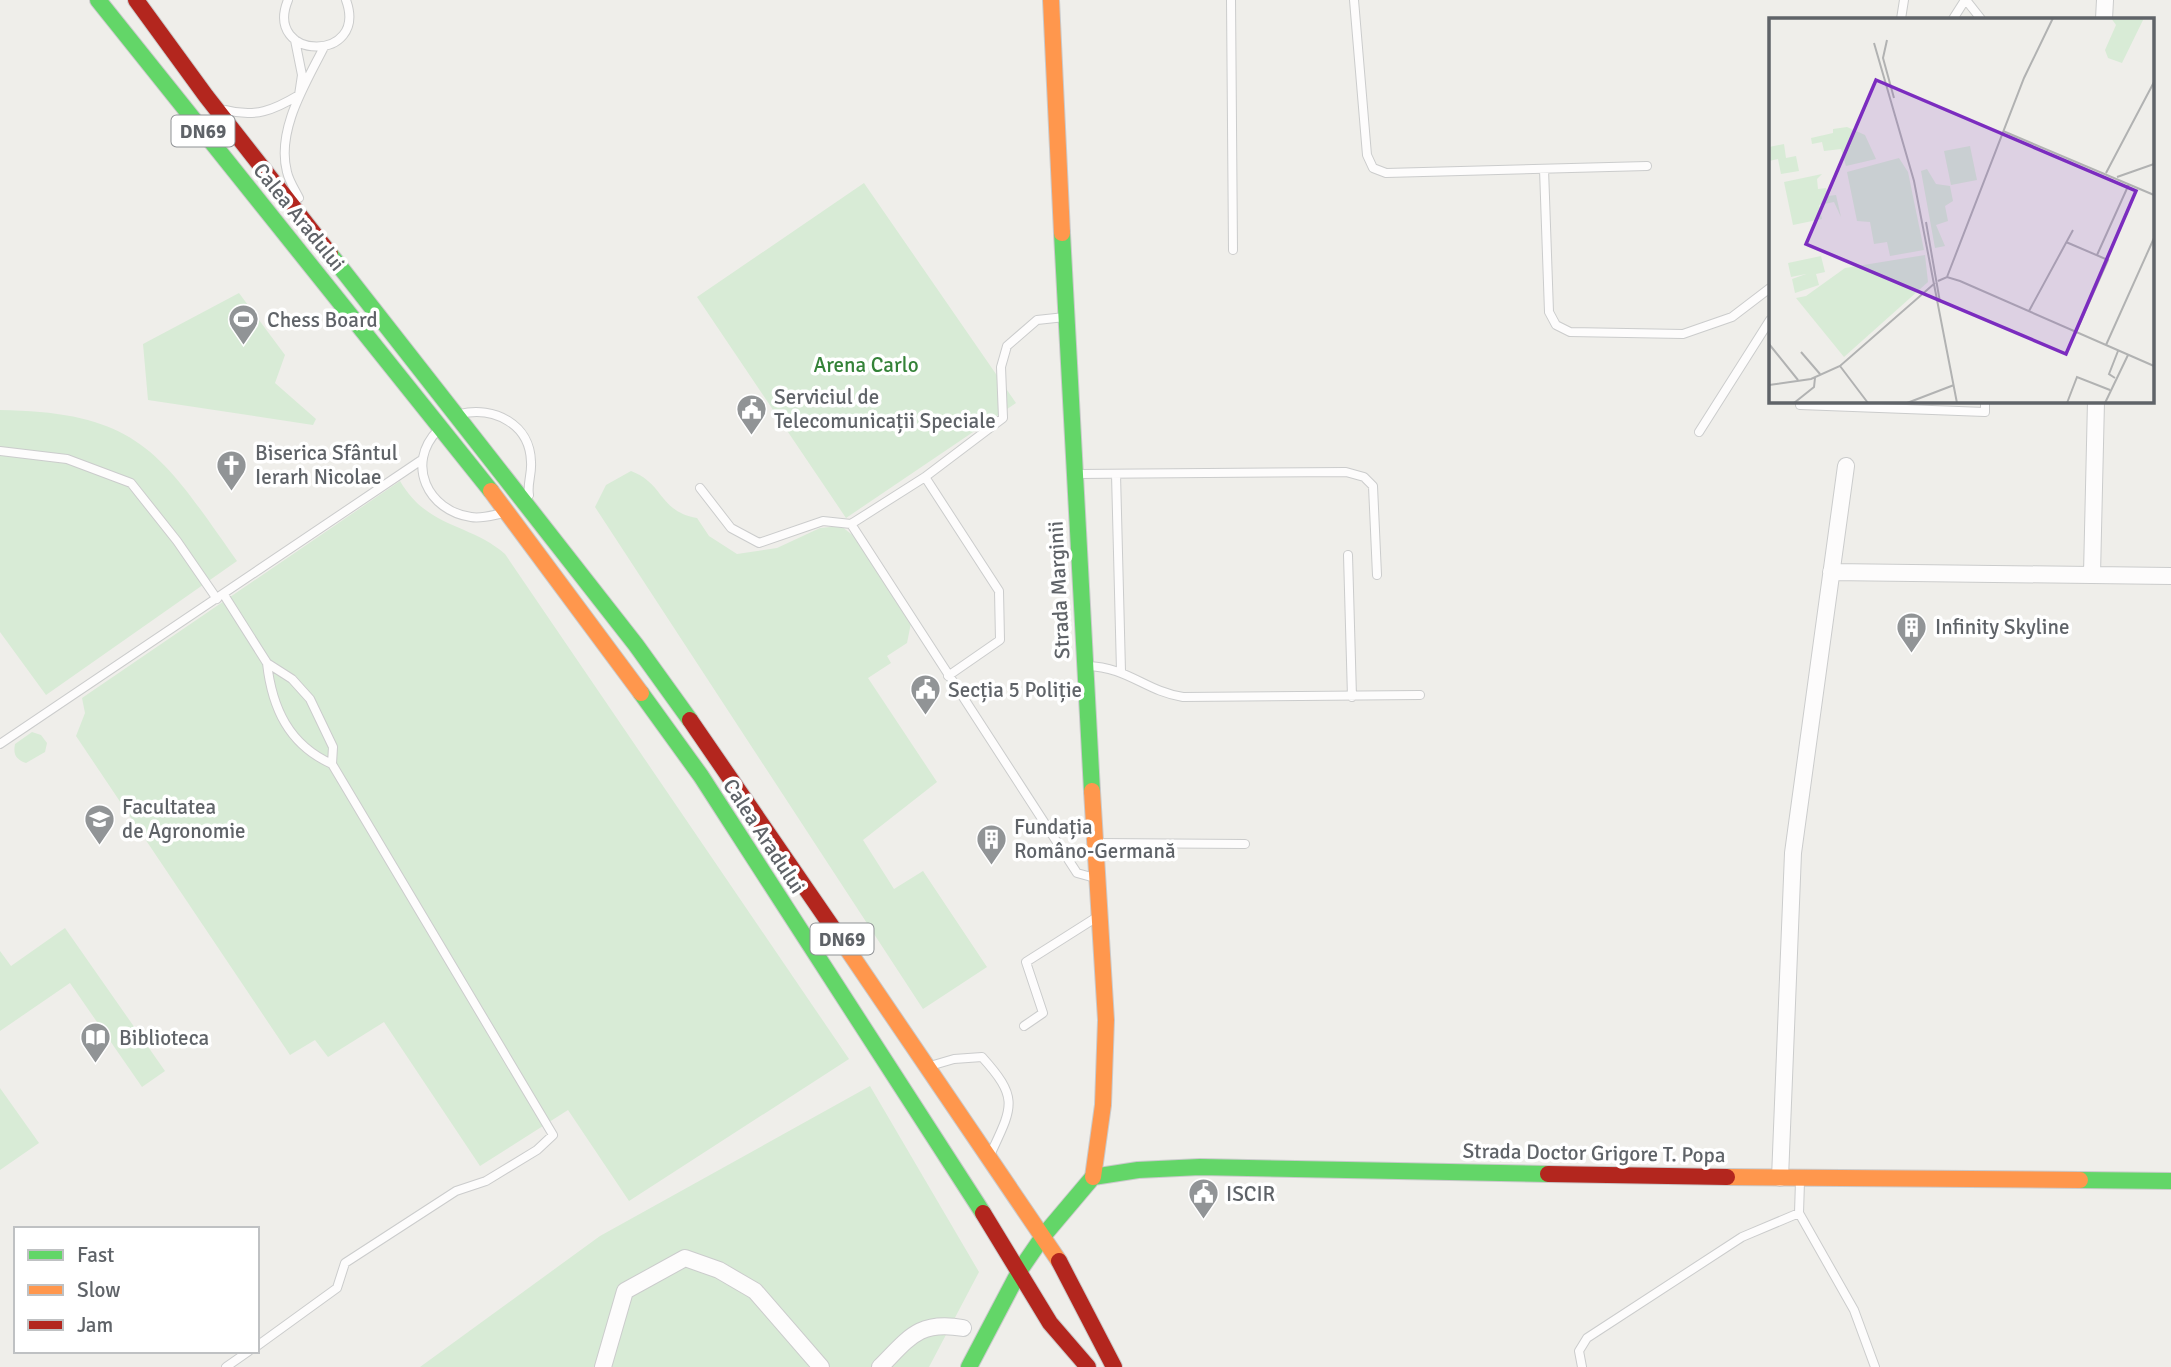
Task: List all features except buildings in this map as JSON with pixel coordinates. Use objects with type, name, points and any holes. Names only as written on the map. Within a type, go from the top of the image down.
[{"type":"main road","name":"Calea Aradului","points":[[98,0],[441,427],[573,598],[701,776],[1020,1270],[1050,1323],[1088,1367]]},
{"type":"main road","name":"Calea Aradului","points":[[136,0],[206,96],[458,415],[636,645],[689,718],[1044,1235],[1077,1291],[1114,1367]]},
{"type":"main road","name":"Strada Marginii","points":[[1051,0],[1073,474],[1106,1020],[1103,1105],[1093,1177]]},
{"type":"main road","name":"Strada Doctor Grigore T. Popa","points":[[1093,1177],[1138,1170],[1200,1167],[1780,1178],[2171,1181]]},
{"type":"main road","points":[[969,1367],[1020,1270],[1044,1235],[1093,1177]]},
{"type":"street","points":[[2104,18],[2105,0]]},
{"type":"street","points":[[2092,574],[2096,402]]},
{"type":"street","points":[[1780,1178],[1793,853],[1846,466]]},
{"type":"street","points":[[1832,572],[2171,576]]},
{"type":"street","points":[[603,1367],[625,1291],[685,1258],[719,1270],[755,1291],[821,1367]]},
{"type":"street","points":[[880,1367],[908,1339],[930,1325],[963,1328]]},
{"type":"lane","points":[[288,0],[284,17],[295,40],[302,75],[289,129],[287,172],[324,247]]},
{"type":"lane","points":[[295,40],[314,48],[324,47],[344,34],[349,24],[350,12],[346,0]]},
{"type":"lane","points":[[1230,0],[1233,250]]},
{"type":"lane","points":[[1354,0],[1367,155],[1373,168],[1386,173],[1647,166]]},
{"type":"lane","points":[[1901,18],[1904,0]]},
{"type":"lane","points":[[1954,18],[1965,0],[1980,18]]},
{"type":"lane","points":[[206,96],[227,110],[246,114],[266,113],[299,96],[324,47]]},
{"type":"lane","points":[[1544,169],[1549,312],[1556,326],[1570,332],[1683,334],[1732,317],[1769,289]]},
{"type":"lane","points":[[700,488],[731,528],[760,543],[823,521],[851,524],[925,477],[1003,418],[1001,367],[1007,346],[1037,320],[1067,317]]},
{"type":"lane","points":[[1699,432],[1769,322]]},
{"type":"lane","points":[[1800,402],[1800,405],[1984,412],[1985,402]]},
{"type":"lane","name":"Calea Aradului","points":[[458,415],[481,411],[500,415],[523,435],[531,460],[529,497],[543,527]]},
{"type":"lane","points":[[0,744],[420,461],[429,440],[458,415]]},
{"type":"lane","points":[[0,451],[66,459],[131,483],[221,597],[267,663],[292,679],[310,699],[332,747],[332,764],[553,1135],[537,1150],[486,1181],[456,1191],[345,1263],[337,1288],[259,1345]]},
{"type":"lane","points":[[420,461],[429,489],[449,509],[470,517],[505,512]]},
{"type":"lane","points":[[1073,474],[1346,472],[1364,477],[1373,486],[1377,575]]},
{"type":"lane","points":[[1116,474],[1121,671]]},
{"type":"lane","points":[[925,477],[999,591],[1000,640],[948,676]]},
{"type":"lane","points":[[851,524],[1077,873],[1086,878],[1098,878]]},
{"type":"lane","points":[[1348,555],[1352,697]]},
{"type":"lane","points":[[267,663],[270,693],[291,734],[317,757],[332,764]]},
{"type":"lane","points":[[1084,666],[1110,667],[1154,690],[1183,697],[1420,695]]},
{"type":"lane","points":[[1095,843],[1245,844]]},
{"type":"lane","points":[[1024,1026],[1043,1013],[1026,962],[1101,915]]},
{"type":"lane","points":[[930,1066],[954,1059],[982,1057],[990,1051]]},
{"type":"lane","points":[[982,1057],[1003,1080],[1011,1108],[990,1156]]},
{"type":"lane","points":[[1800,1178],[1799,1213],[1854,1310],[1875,1367]]},
{"type":"lane","points":[[1582,1367],[1578,1351],[1587,1338],[1742,1237],[1799,1213]]},
{"type":"lane","points":[[226,1367],[246,1353]]},
{"type":"green space","name":"Arena Carlo","points":[[864,183],[1016,403],[846,518],[697,297]]},
{"type":"green space","points":[[239,293],[285,355],[275,383],[316,419],[313,425],[148,400],[143,344]]},
{"type":"green space","points":[[0,410],[48,413],[86,420],[117,431],[143,446],[188,493],[237,561],[46,695],[0,632]]},
{"type":"green space","points":[[631,471],[650,483],[675,510],[697,518],[709,536],[737,554],[777,548],[820,528],[841,526],[855,537],[911,623],[907,643],[887,656],[891,663],[868,678],[937,782],[863,840],[894,889],[923,871],[987,967],[923,1009],[595,507],[606,485]]},
{"type":"green space","points":[[400,481],[423,508],[436,517],[478,536],[505,554],[849,1059],[629,1201],[568,1110],[480,1166],[384,1022],[328,1057],[315,1040],[290,1055],[76,736],[85,713],[82,698]]},
{"type":"green space","points":[[32,732],[41,735],[47,743],[45,752],[26,763],[16,756],[15,744]]},
{"type":"green space","points":[[65,928],[165,1071],[142,1087],[70,983],[0,1031],[0,951],[11,966]]},
{"type":"green space","points":[[870,1086],[979,1272],[929,1367],[420,1367],[600,1236]]},
{"type":"green space","points":[[0,1088],[39,1143],[0,1170]]},
{"type":"traffic: fast","points":[[98,0],[491,491]]},
{"type":"traffic: fast","points":[[1062,233],[1092,791]]},
{"type":"traffic: fast","points":[[330,254],[636,645],[690,720]]},
{"type":"traffic: fast","points":[[641,693],[701,776],[983,1213]]},
{"type":"traffic: fast","points":[[969,1367],[1020,1270],[1044,1235],[1093,1177],[1138,1170],[1200,1167],[1548,1174]]},
{"type":"traffic: fast","points":[[2080,1180],[2171,1181]]},
{"type":"traffic: slow","points":[[1051,0],[1062,233]]},
{"type":"traffic: slow","points":[[491,491],[641,693]]},
{"type":"traffic: slow","points":[[1092,791],[1106,1020],[1103,1105],[1093,1177]]},
{"type":"traffic: slow","points":[[837,934],[1059,1261]]},
{"type":"traffic: slow","points":[[1727,1177],[2080,1180]]},
{"type":"traffic: jam","points":[[136,0],[206,96],[330,254]]},
{"type":"traffic: jam","points":[[690,720],[837,934]]},
{"type":"traffic: jam","points":[[1548,1174],[1727,1177]]},
{"type":"traffic: jam","points":[[983,1213],[1050,1323],[1088,1367]]},
{"type":"traffic: jam","points":[[1059,1261],[1114,1367]]},
{"type":"place","name":"Chess Board","points":[[244,347]]},
{"type":"place","name":"Serviciul de Telecomunicații Speciale","points":[[751,436]]},
{"type":"place","name":"Biserica Sfântul Ierarh Nicolae","points":[[232,492]]},
{"type":"place","name":"Infinity Skyline","points":[[1912,654]]},
{"type":"place","name":"Secția 5 Poliție","points":[[925,717]]},
{"type":"place","name":"Facultatea de Agronomie","points":[[99,846]]},
{"type":"place","name":"Fundația Româno-Germană","points":[[991,866]]},
{"type":"place","name":"Biblioteca","points":[[96,1065]]},
{"type":"place","name":"ISCIR","points":[[1203,1221]]}]
